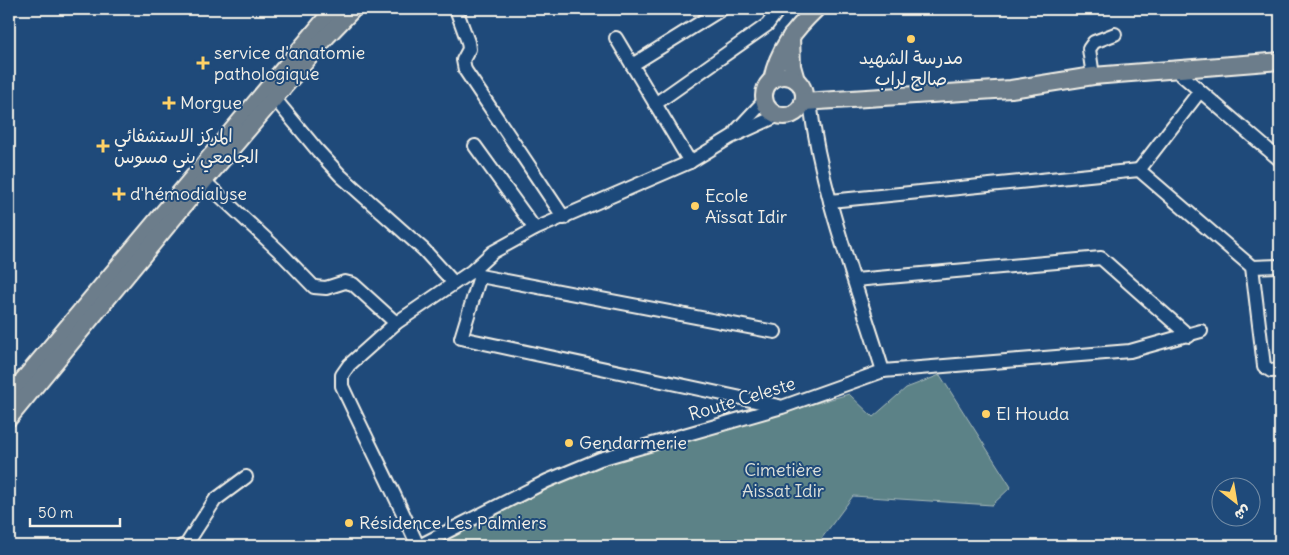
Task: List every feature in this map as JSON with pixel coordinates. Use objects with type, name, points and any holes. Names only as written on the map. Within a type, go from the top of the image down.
[{"type":"main road","points":[[9,397],[334,9]]},
{"type":"main road","points":[[9,418],[204,181],[327,36],[353,9]]},
{"type":"main road","points":[[816,9],[792,36],[776,61],[772,80],[764,93],[770,110],[779,115],[791,114],[806,102],[1011,89],[1093,76],[1177,71],[1280,61]]},
{"type":"main road","points":[[792,36],[792,66],[796,80],[803,90],[806,102]]},
{"type":"main road","points":[[772,80],[788,77],[796,80]]},
{"type":"street","points":[[456,9],[468,42],[469,49],[463,60],[465,70],[564,218]]},
{"type":"street","points":[[632,65],[722,9]]},
{"type":"street","points":[[655,104],[767,25],[779,9]]},
{"type":"street","points":[[1093,76],[1089,49],[1094,42],[1115,34]]},
{"type":"street","points":[[616,38],[690,162]]},
{"type":"street","points":[[1177,71],[1280,160]]},
{"type":"street","points":[[1139,170],[1200,91]]},
{"type":"street","points":[[275,99],[341,176],[424,250],[454,283]]},
{"type":"street","points":[[730,137],[765,100]]},
{"type":"street","points":[[806,102],[830,201],[884,371]]},
{"type":"street","points":[[779,115],[730,137],[690,162],[616,192],[564,218],[535,229],[493,252],[476,274],[461,338],[782,407]]},
{"type":"street","points":[[474,146],[535,229]]},
{"type":"street","points":[[830,201],[1139,170],[1252,267],[1264,366],[1271,371],[1280,370]]},
{"type":"street","points":[[204,181],[279,251],[314,287],[326,288],[344,282],[353,284],[396,323]]},
{"type":"street","points":[[855,280],[1101,258],[1189,336]]},
{"type":"street","points":[[1252,267],[1280,266]]},
{"type":"street","points":[[419,546],[397,498],[369,446],[342,386],[342,376],[349,365],[396,323],[454,283],[476,274],[775,332]]},
{"type":"street","name":"Route Celeste","points":[[419,546],[442,541],[547,481],[600,459],[782,407],[884,371],[1130,350],[1189,336],[1202,331]]},
{"type":"street","points":[[182,546],[186,545],[215,500],[246,476]]},
{"type":"green space","name":"Cimetière Aissat Idir","points":[[940,375],[1011,487],[992,505],[853,496],[816,546],[453,546],[448,537],[597,464],[849,394],[873,417],[906,388]]},
{"type":"place","name":"مدرسة الشهيد صالح لراب","points":[[911,39]]},
{"type":"place","name":"service d'anatomie pathologique","points":[[203,63]]},
{"type":"place","name":"Morgue","points":[[169,103]]},
{"type":"place","name":"المركز الاستشفائي الجامعي بني مسوس","points":[[103,146]]},
{"type":"place","name":"d'hémodialyse","points":[[119,194]]},
{"type":"place","name":"Ecole Aïssat Idir","points":[[695,206]]},
{"type":"place","name":"El Houda","points":[[986,414]]},
{"type":"place","name":"Gendarmerie","points":[[569,443]]},
{"type":"place","name":"Résidence Les Palmiers","points":[[349,523]]}]
